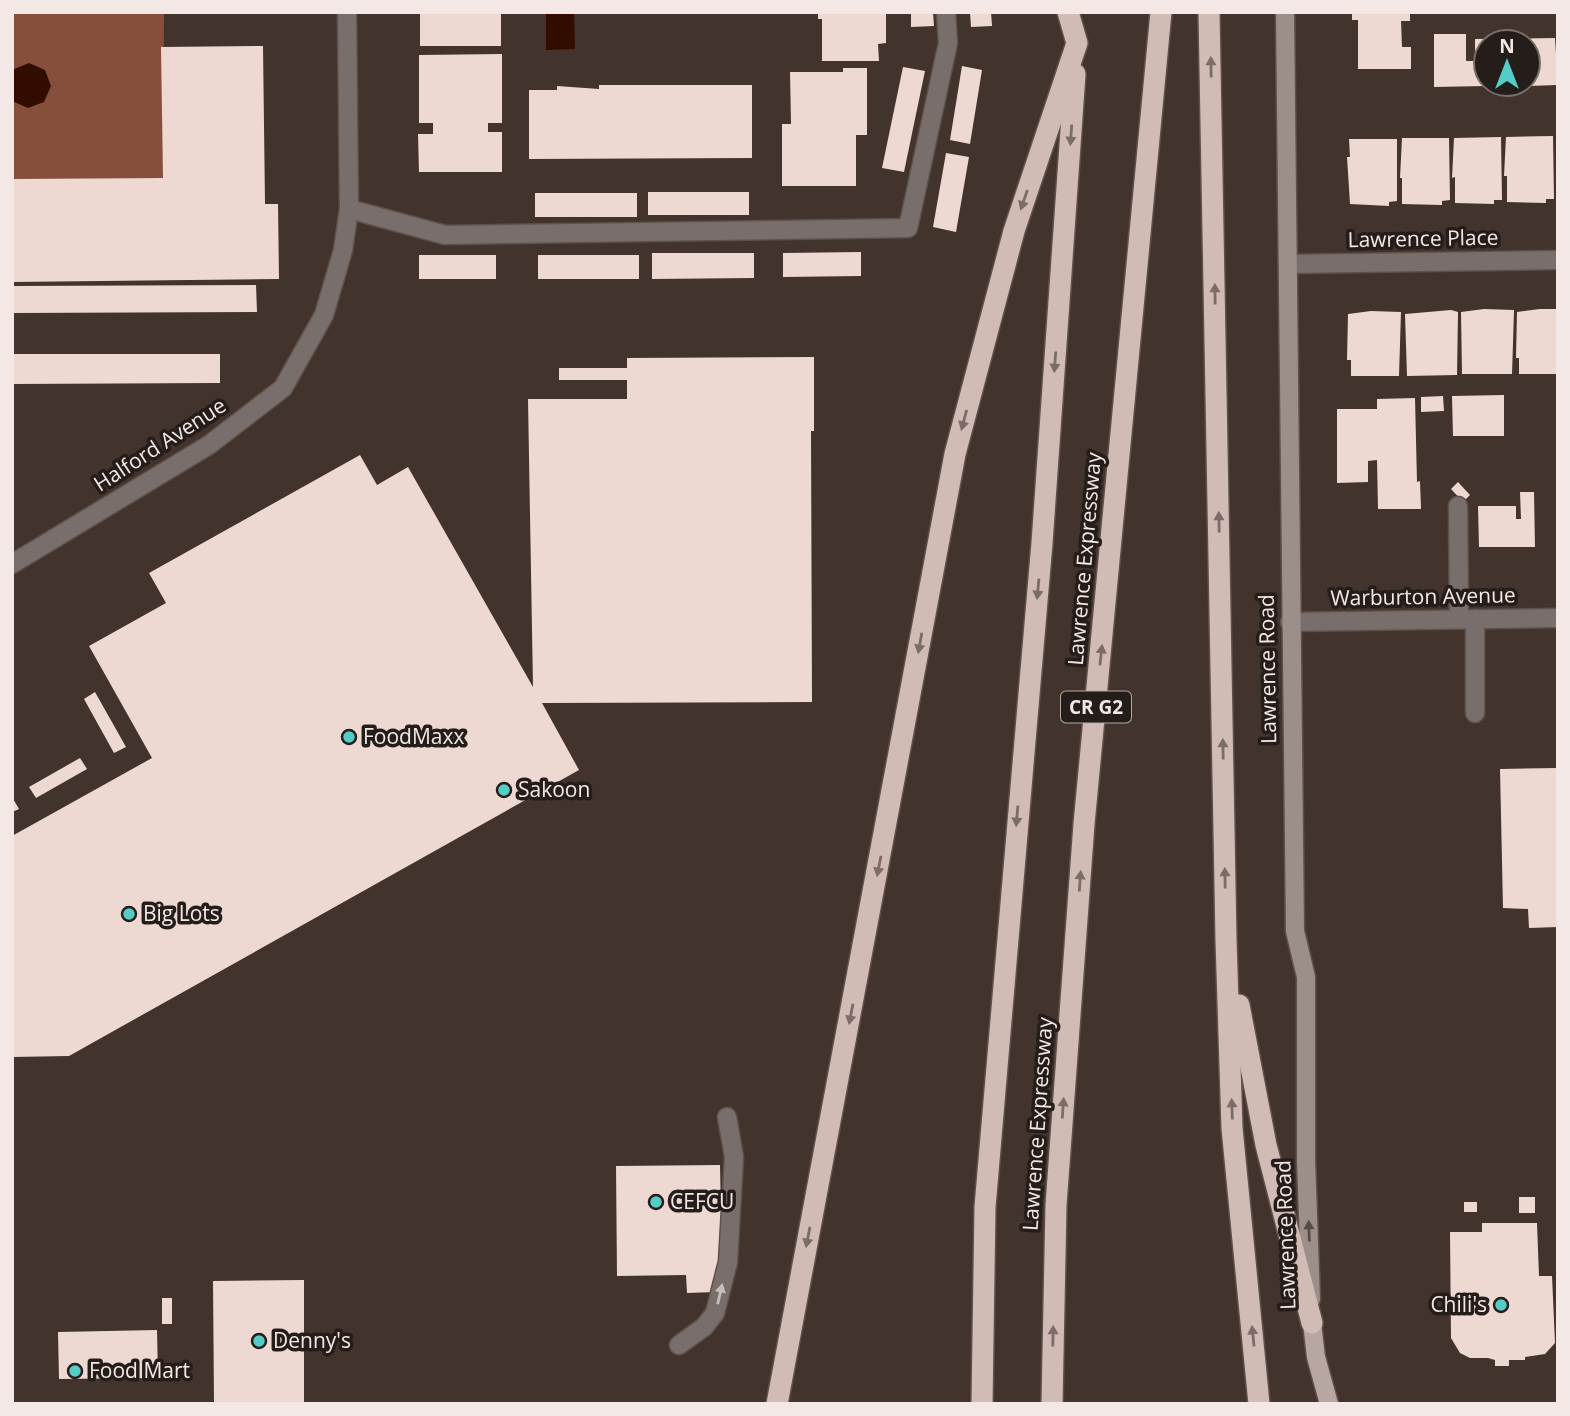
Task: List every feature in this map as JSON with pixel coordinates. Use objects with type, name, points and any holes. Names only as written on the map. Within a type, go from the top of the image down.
[{"type":"highway","points":[[776,1404],[955,454],[1014,231],[1077,43],[1068,12]]},
{"type":"highway","points":[[982,1404],[985,1207],[1042,543],[1079,12]]},
{"type":"highway","name":"Lawrence Expressway","points":[[1052,1404],[1056,1205],[1084,824],[1161,12]]},
{"type":"highway","points":[[1209,12],[1226,940],[1233,1128],[1259,1404]]},
{"type":"highway","points":[[1226,940],[1266,1145],[1312,1323]]},
{"type":"main road","points":[[1312,1323],[1316,1357],[1329,1404]]},
{"type":"street","name":"Halford Avenue","points":[[12,564],[209,445],[282,388],[324,316],[342,250],[349,209],[348,12]]},
{"type":"street","points":[[349,209],[445,235],[908,228],[948,43],[946,12]]},
{"type":"street","name":"Lawrence Road","points":[[1285,12],[1295,931],[1306,978],[1306,1160],[1312,1323]]},
{"type":"street","name":"Lawrence Place","points":[[1288,264],[1558,260]]},
{"type":"street","points":[[1458,506],[1475,713]]},
{"type":"street","name":"Warburton Avenue","points":[[1290,622],[1558,618]]},
{"type":"street","points":[[680,1345],[704,1327],[715,1312],[728,1262],[734,1157],[727,1117]]},
{"type":"shaded area","points":[[12,12],[164,12],[163,178],[12,180]]},
{"type":"shaded area","points":[[546,12],[574,12],[575,49],[546,50]]},
{"type":"shaded area","points":[[29,63],[45,70],[51,86],[44,102],[28,108],[12,101],[12,70]]},
{"type":"building","points":[[420,12],[501,12],[501,46],[420,46]]},
{"type":"building","points":[[818,12],[886,12],[886,43],[878,44],[879,61],[822,61],[822,19],[818,19]]},
{"type":"building","points":[[911,12],[933,12],[934,26],[911,27]]},
{"type":"building","points":[[970,12],[991,12],[992,26],[971,27]]},
{"type":"building","points":[[1352,12],[1410,12],[1410,21],[1401,21],[1402,47],[1411,47],[1411,69],[1358,69],[1358,20],[1352,20]]},
{"type":"building","points":[[1434,34],[1466,34],[1466,61],[1472,61],[1472,86],[1434,87]]},
{"type":"building","points":[[1542,38],[1555,38],[1558,85],[1542,86]]},
{"type":"building","points":[[263,46],[265,204],[278,204],[279,279],[12,282],[12,179],[163,178],[161,47]]},
{"type":"building","points":[[502,54],[502,123],[488,123],[488,132],[502,132],[502,172],[419,172],[418,134],[433,134],[433,123],[419,123],[419,55]]},
{"type":"building","points":[[962,66],[982,70],[970,144],[950,140]]},
{"type":"building","points":[[903,67],[925,71],[904,172],[882,168]]},
{"type":"building","points":[[843,68],[867,68],[867,135],[856,135],[856,186],[782,186],[782,124],[791,124],[790,72],[843,72]]},
{"type":"building","points":[[599,85],[752,85],[752,158],[529,159],[529,90],[557,90],[557,86],[599,89]]},
{"type":"building","points":[[1553,136],[1554,199],[1546,199],[1546,203],[1507,202],[1507,176],[1504,176],[1506,137]]},
{"type":"building","points":[[1501,137],[1502,200],[1494,200],[1494,204],[1455,203],[1455,177],[1452,178],[1454,138]]},
{"type":"building","points":[[1402,138],[1449,138],[1450,200],[1442,201],[1442,205],[1402,204]]},
{"type":"building","points":[[1349,139],[1397,139],[1397,201],[1389,202],[1389,206],[1350,204],[1347,157],[1350,157]]},
{"type":"building","points":[[946,153],[969,157],[956,232],[933,227]]},
{"type":"building","points":[[648,192],[749,192],[749,215],[648,215]]},
{"type":"building","points":[[535,193],[637,193],[637,217],[535,217]]},
{"type":"building","points":[[861,252],[861,276],[783,277],[783,253]]},
{"type":"building","points":[[652,253],[754,253],[754,278],[652,279]]},
{"type":"building","points":[[419,255],[496,255],[496,279],[419,279]]},
{"type":"building","points":[[538,255],[639,255],[639,279],[538,279]]},
{"type":"building","points":[[256,285],[257,312],[12,313],[12,286]]},
{"type":"building","points":[[1484,309],[1514,310],[1512,374],[1462,374],[1461,312]]},
{"type":"building","points":[[1558,309],[1558,374],[1519,374],[1519,358],[1516,358],[1517,312]]},
{"type":"building","points":[[1451,310],[1458,312],[1457,375],[1407,376],[1405,314]]},
{"type":"building","points":[[1371,311],[1401,312],[1399,376],[1351,376],[1351,360],[1347,360],[1348,314]]},
{"type":"building","points":[[12,354],[220,354],[220,383],[12,384]]},
{"type":"building","points":[[814,357],[814,431],[811,431],[812,702],[542,703],[579,770],[69,1056],[12,1057],[12,836],[152,758],[89,646],[166,603],[149,573],[360,455],[377,485],[408,467],[533,687],[528,399],[627,399],[627,380],[559,380],[559,368],[627,368],[627,358]]},
{"type":"building","points":[[1504,395],[1504,436],[1453,436],[1452,396]]},
{"type":"building","points":[[1443,396],[1444,411],[1421,412],[1421,397]]},
{"type":"building","points":[[1415,398],[1417,482],[1420,481],[1421,509],[1378,509],[1377,460],[1368,461],[1368,482],[1337,483],[1337,409],[1377,409],[1377,399]]},
{"type":"building","points":[[1458,482],[1470,495],[1463,502],[1451,489]]},
{"type":"building","points":[[1520,492],[1534,492],[1535,547],[1479,547],[1478,506],[1516,506],[1516,519],[1521,519]]},
{"type":"building","points":[[95,692],[126,747],[114,753],[84,699]]},
{"type":"building","points":[[80,758],[87,769],[36,798],[29,787]]},
{"type":"building","points":[[1558,768],[1558,927],[1529,928],[1528,909],[1503,908],[1500,769]]},
{"type":"building","points":[[12,797],[19,809],[12,812]]},
{"type":"building","points":[[720,1165],[721,1212],[730,1212],[722,1268],[716,1268],[716,1292],[687,1293],[686,1275],[617,1276],[616,1166]]},
{"type":"building","points":[[1519,1197],[1535,1197],[1535,1213],[1519,1213]]},
{"type":"building","points":[[1464,1202],[1477,1202],[1477,1212],[1464,1212]]},
{"type":"building","name":"Chili's","points":[[1482,1223],[1537,1223],[1539,1276],[1552,1276],[1555,1343],[1545,1354],[1525,1357],[1525,1360],[1509,1360],[1509,1366],[1495,1366],[1495,1360],[1488,1358],[1470,1358],[1460,1353],[1451,1338],[1450,1232],[1482,1232]]},
{"type":"building","name":"Denny's","points":[[304,1280],[304,1402],[214,1403],[213,1281]]},
{"type":"building","points":[[162,1298],[172,1298],[172,1324],[162,1324]]},
{"type":"building","points":[[157,1330],[158,1378],[59,1379],[58,1332]]},
{"type":"place","name":"FoodMaxx","points":[[349,737]]},
{"type":"place","name":"Sakoon","points":[[504,790]]},
{"type":"place","name":"Big Lots","points":[[129,914]]},
{"type":"place","name":"CEFCU","points":[[656,1202]]},
{"type":"place","name":"Chili's","points":[[1501,1305]]},
{"type":"place","name":"Denny's","points":[[259,1341]]},
{"type":"place","name":"Food Mart","points":[[75,1371]]}]
